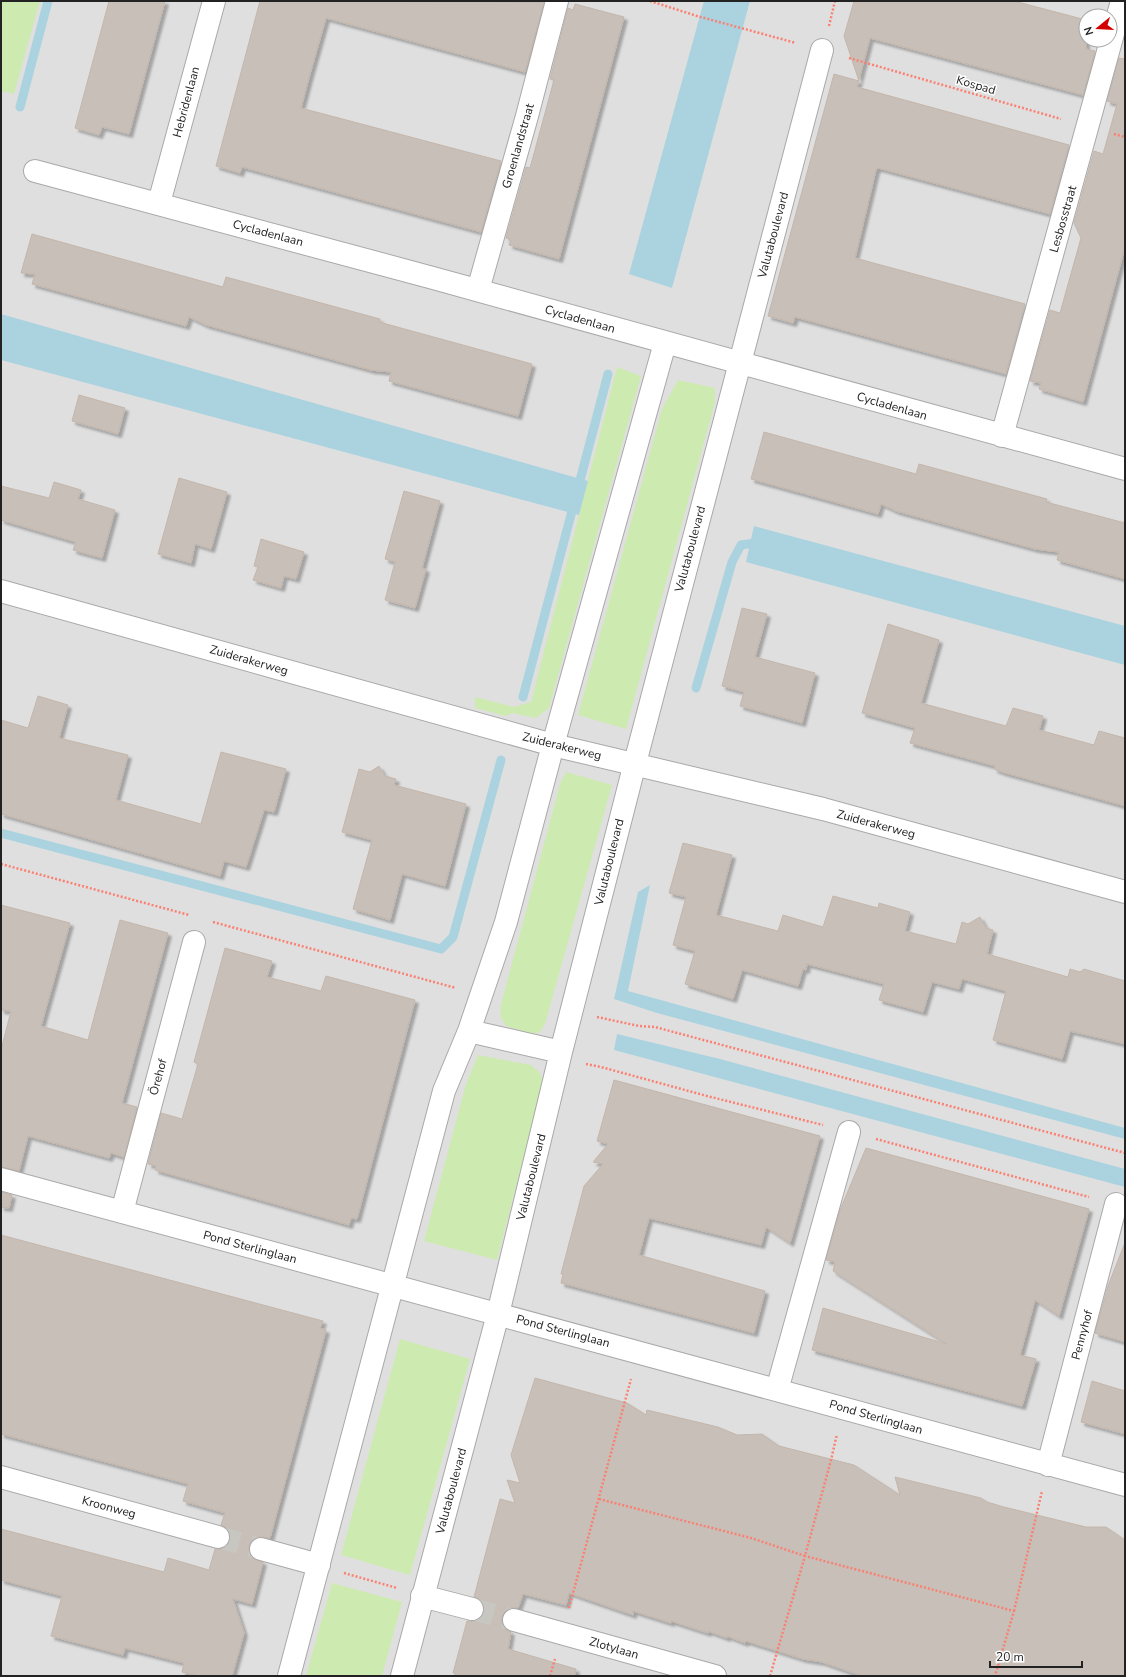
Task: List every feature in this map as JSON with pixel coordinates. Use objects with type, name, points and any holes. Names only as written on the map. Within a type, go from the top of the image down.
[{"type":"street","name":"Hebridenlaan","points":[[159,203],[214,1]]},
{"type":"street","name":"Groenlandstraat","points":[[478,290],[527,116],[557,1]]},
{"type":"street","name":"Lesbosstraat","points":[[1002,436],[1122,1]]},
{"type":"street","name":"Valutaboulevard","points":[[402,1676],[498,1314],[561,1052],[635,763],[822,50]]},
{"type":"street","name":"Cycladenlaan","points":[[35,171],[159,203],[478,290],[1125,469]]},
{"type":"street","points":[[289,1676],[394,1285],[444,1091],[469,1031],[506,922],[659,341]]},
{"type":"street","name":"Zuiderakerweg","points":[[1,591],[553,745],[635,763],[823,809],[1125,892]]},
{"type":"street","name":"Örehof","points":[[122,1212],[194,942]]},
{"type":"street","points":[[469,1031],[561,1052]]},
{"type":"street","points":[[777,1390],[849,1132]]},
{"type":"street","name":"Pond Sterlinglaan","points":[[1,1179],[394,1285],[1048,1465],[1125,1484]]},
{"type":"street","name":"Pennyhof","points":[[1048,1465],[1116,1204]]},
{"type":"street","name":"Kroonweg","points":[[1,1477],[218,1538]]},
{"type":"street","points":[[261,1549],[319,1565]]},
{"type":"street","points":[[422,1596],[472,1610]]},
{"type":"street","name":"Zlotylaan","points":[[514,1620],[715,1676]]},
{"type":"path","name":"Kospad","points":[[650,1],[697,16],[822,50],[1125,137]]},
{"type":"path","points":[[1,864],[195,917]]},
{"type":"path","points":[[210,921],[481,995]]},
{"type":"path","points":[[572,1011],[639,1026],[655,1027],[1125,1153]]},
{"type":"path","points":[[562,1634],[638,1352]]},
{"type":"path","points":[[770,1676],[831,1460],[842,1408]]},
{"type":"path","points":[[995,1676],[1014,1611],[1048,1465]]},
{"type":"path","points":[[599,1499],[751,1538],[805,1556],[1014,1611]]},
{"type":"path","points":[[319,1565],[422,1596]]},
{"type":"shaded area","points":[[1,1],[1125,1],[1125,1676],[1,1676]]},
{"type":"green space","points":[[1,1],[40,1],[14,94],[1,91]]},
{"type":"green space","points":[[617,367],[641,376],[549,708],[536,718],[512,713],[506,716],[475,708],[475,697],[514,707],[531,702]]},
{"type":"green space","points":[[678,380],[715,388],[715,402],[626,729],[578,715],[662,409]]},
{"type":"green space","points":[[566,772],[612,785],[545,1024],[540,1032],[531,1034],[506,1026],[501,1018],[500,1008],[560,784]]},
{"type":"green space","points":[[478,1055],[531,1065],[540,1073],[543,1081],[497,1260],[424,1241],[466,1084]]},
{"type":"green space","points":[[400,1339],[470,1359],[410,1575],[341,1555]]},
{"type":"green space","points":[[332,1583],[402,1602],[382,1676],[306,1676]]},
{"type":"water","points":[[704,1],[750,1],[672,288],[629,274]]},
{"type":"water","points":[[1,314],[588,481],[579,515],[1,360]]},
{"type":"water","points":[[754,526],[1125,626],[1125,665],[746,562]]},
{"type":"water","points":[[650,885],[628,991],[1125,1128],[1125,1139],[657,1013],[614,999],[638,892]]},
{"type":"water","points":[[617,1034],[720,1059],[1125,1169],[1125,1187],[614,1050]]},
{"type":"building","points":[[109,1],[165,1],[129,134],[102,127],[99,135],[75,128]]},
{"type":"building","points":[[260,1],[544,2],[525,72],[326,18],[310,74],[301,108],[501,161],[481,232],[242,167],[240,173],[216,166]]},
{"type":"building","points":[[854,1],[1014,1],[1078,18],[1078,48],[1086,48],[1095,51],[1083,95],[870,38],[859,80],[844,36]]},
{"type":"building","points":[[575,4],[624,17],[559,259],[509,245],[511,240],[506,238],[526,167],[530,168],[554,80],[550,79],[568,8],[573,10]]},
{"type":"building","points":[[1119,58],[1125,59],[1125,247],[1083,402],[1039,389],[1041,383],[1030,381],[1050,310],[1060,313],[1081,238],[1074,223],[1094,151],[1103,154],[1117,104],[1107,101]]},
{"type":"building","points":[[834,74],[859,81],[857,87],[1069,145],[1050,214],[878,168],[876,170],[855,258],[1025,304],[1006,374],[795,317],[793,323],[768,316]]},
{"type":"building","points":[[32,234],[223,287],[226,277],[380,319],[379,322],[532,364],[518,416],[389,381],[391,372],[371,370],[206,325],[189,317],[186,326],[32,284],[35,274],[21,273]]},
{"type":"building","points":[[79,395],[125,408],[118,434],[72,421]]},
{"type":"building","points":[[764,432],[916,474],[919,464],[1047,499],[1046,502],[1125,523],[1125,579],[1057,560],[1059,552],[1035,549],[896,511],[881,504],[878,514],[751,479]]},
{"type":"building","points":[[179,478],[227,492],[211,549],[195,544],[191,563],[158,554]]},
{"type":"building","points":[[54,482],[81,490],[78,499],[115,510],[102,558],[73,550],[76,542],[1,520],[1,486],[49,498]]},
{"type":"building","points":[[404,491],[440,501],[422,568],[426,569],[415,608],[385,600],[395,562],[385,559]]},
{"type":"building","points":[[261,539],[304,552],[296,579],[284,576],[281,588],[253,580],[258,567],[254,566]]},
{"type":"building","points":[[742,608],[767,614],[755,657],[815,673],[802,723],[740,706],[744,692],[722,686]]},
{"type":"building","points":[[888,624],[939,640],[921,703],[1006,726],[1013,708],[1043,716],[1039,730],[1094,745],[1099,731],[1125,738],[1125,806],[1002,772],[994,769],[995,766],[910,743],[915,728],[862,713]]},
{"type":"building","points":[[38,696],[68,705],[59,738],[128,755],[116,800],[201,824],[221,752],[286,769],[274,812],[264,810],[246,867],[224,861],[220,876],[1,814],[1,720],[28,728]]},
{"type":"building","points":[[379,766],[385,776],[396,779],[394,785],[466,804],[445,886],[402,874],[390,920],[353,909],[372,840],[342,832],[359,769],[370,772]]},
{"type":"building","points":[[683,843],[732,855],[716,915],[778,931],[783,915],[823,927],[833,896],[878,908],[879,903],[910,912],[905,931],[956,944],[962,922],[968,924],[980,917],[986,928],[993,930],[987,954],[1068,977],[1070,969],[1080,972],[1084,969],[1125,981],[1125,1044],[1070,1031],[1062,1059],[993,1040],[1006,991],[962,979],[959,989],[932,982],[923,1012],[879,1000],[884,984],[807,964],[806,970],[803,969],[798,986],[742,970],[733,999],[685,984],[695,951],[673,945],[686,897],[669,893]]},
{"type":"building","points":[[1,905],[70,923],[41,1026],[88,1040],[120,920],[168,933],[122,1103],[137,1107],[124,1157],[111,1153],[109,1158],[28,1136],[19,1171],[1,1167],[1,1050],[11,1011],[1,1010]]},
{"type":"building","points":[[225,948],[272,961],[267,977],[321,991],[326,976],[415,1000],[357,1219],[351,1218],[349,1225],[155,1170],[156,1166],[148,1164],[161,1113],[182,1119],[198,1064],[194,1062]]},
{"type":"building","points":[[614,1080],[820,1136],[790,1243],[766,1227],[761,1245],[649,1218],[639,1255],[765,1291],[754,1333],[561,1283],[563,1274],[561,1274],[584,1186],[603,1164],[593,1162],[608,1144],[597,1141]]},
{"type":"building","points":[[866,1148],[1089,1209],[1059,1316],[1035,1300],[1020,1355],[1036,1359],[1022,1406],[812,1350],[823,1308],[947,1344],[833,1271],[835,1262],[826,1260],[840,1210]]},
{"type":"building","points":[[1,1192],[12,1195],[9,1208],[1,1207]]},
{"type":"building","points":[[1,1235],[323,1321],[320,1328],[326,1330],[270,1538],[257,1537],[252,1540],[249,1546],[249,1552],[252,1557],[263,1562],[252,1604],[233,1599],[244,1633],[232,1676],[198,1676],[182,1672],[184,1663],[125,1648],[123,1655],[51,1636],[62,1596],[1,1580],[1,1529],[164,1572],[168,1558],[209,1570],[215,1549],[221,1549],[226,1546],[230,1541],[230,1534],[227,1529],[221,1525],[225,1513],[183,1501],[188,1484],[1,1434]]},
{"type":"building","points":[[1124,1245],[1125,1342],[1095,1333],[1108,1286]]},
{"type":"building","points":[[535,1378],[627,1403],[646,1415],[647,1410],[718,1427],[737,1435],[762,1434],[779,1446],[854,1465],[900,1495],[895,1477],[981,1498],[987,1502],[1004,1507],[1086,1527],[1106,1527],[1125,1540],[1125,1676],[862,1676],[822,1662],[803,1659],[746,1641],[745,1643],[727,1636],[727,1638],[708,1631],[708,1633],[633,1611],[633,1615],[569,1593],[566,1605],[523,1594],[518,1608],[511,1608],[506,1611],[502,1616],[502,1623],[505,1629],[511,1632],[508,1649],[576,1669],[575,1676],[455,1676],[455,1673],[453,1673],[467,1621],[476,1621],[484,1612],[484,1605],[481,1600],[474,1597],[500,1499],[515,1503],[507,1480],[520,1483],[511,1455]]},
{"type":"building","points":[[1092,1381],[1125,1391],[1125,1434],[1081,1422]]},
{"type":"waterway","points":[[20,107],[48,1]]},
{"type":"waterway","points":[[523,697],[608,374]]},
{"type":"waterway","points":[[696,688],[732,562],[741,545],[755,543],[761,544]]},
{"type":"waterway","points":[[1,833],[441,949],[453,937],[501,760]]},
{"type":"tunnel","points":[[218,1537],[261,1549]]},
{"type":"tunnel","points":[[472,1609],[514,1620]]}]
